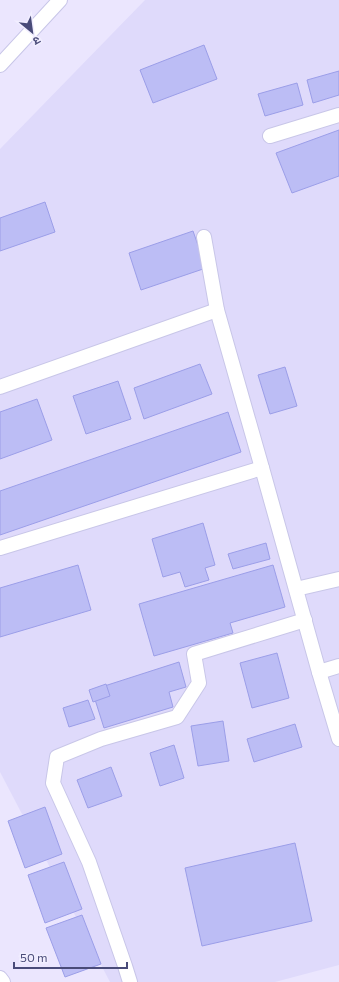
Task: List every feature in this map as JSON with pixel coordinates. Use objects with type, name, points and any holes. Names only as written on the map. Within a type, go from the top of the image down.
[{"type":"street","points":[[0,65],[60,0]]},
{"type":"street","points":[[270,136],[339,115]]},
{"type":"street","points":[[204,237],[217,310],[339,739]]},
{"type":"street","points":[[0,387],[217,310]]},
{"type":"street","points":[[0,548],[262,468]]},
{"type":"street","points":[[296,589],[339,579]]},
{"type":"street","points":[[130,982],[126,966],[89,862],[54,783],[57,757],[101,739],[177,717],[199,683],[194,654],[305,620]]},
{"type":"street","points":[[319,672],[339,666]]},
{"type":"street","points":[[0,978],[3,982]]},
{"type":"shaded area","points":[[145,0],[339,0],[339,965],[275,982],[110,982],[0,772],[0,149]]},
{"type":"building","points":[[204,45],[217,79],[153,103],[140,70]]},
{"type":"building","points":[[339,71],[339,95],[313,103],[307,80]]},
{"type":"building","points":[[297,83],[303,105],[265,116],[258,94]]},
{"type":"building","points":[[339,130],[339,176],[292,193],[276,153]]},
{"type":"building","points":[[45,202],[55,232],[0,251],[0,218]]},
{"type":"building","points":[[193,231],[206,268],[141,290],[129,253]]},
{"type":"building","points":[[200,364],[212,394],[144,419],[134,388]]},
{"type":"building","points":[[285,367],[297,406],[270,414],[258,375]]},
{"type":"building","points":[[118,381],[131,419],[86,434],[73,396]]},
{"type":"building","points":[[37,399],[52,440],[0,459],[0,412]]},
{"type":"building","points":[[228,412],[241,452],[0,535],[0,491]]},
{"type":"building","points":[[203,523],[215,565],[205,568],[209,580],[185,587],[180,572],[163,577],[152,539]]},
{"type":"building","points":[[266,543],[270,559],[233,569],[228,554]]},
{"type":"building","points":[[78,565],[91,610],[0,637],[0,588]]},
{"type":"building","points":[[273,565],[285,607],[230,623],[233,633],[154,656],[139,604]]},
{"type":"building","points":[[277,653],[289,698],[252,708],[240,663]]},
{"type":"building","points":[[179,662],[186,687],[169,692],[173,707],[104,728],[92,690]]},
{"type":"building","points":[[106,684],[110,696],[93,702],[89,690]]},
{"type":"building","points":[[88,700],[95,719],[69,727],[63,708]]},
{"type":"building","points":[[223,721],[229,761],[198,766],[191,726]]},
{"type":"building","points":[[295,724],[302,747],[254,762],[247,739]]},
{"type":"building","points":[[174,745],[184,778],[160,786],[150,753]]},
{"type":"building","points":[[111,767],[122,796],[88,808],[77,780]]},
{"type":"building","points":[[45,807],[62,854],[25,868],[8,821]]},
{"type":"building","points":[[295,843],[312,921],[202,946],[185,868]]},
{"type":"building","points":[[64,862],[82,909],[45,923],[28,875]]},
{"type":"building","points":[[82,915],[101,964],[65,977],[46,928]]}]
